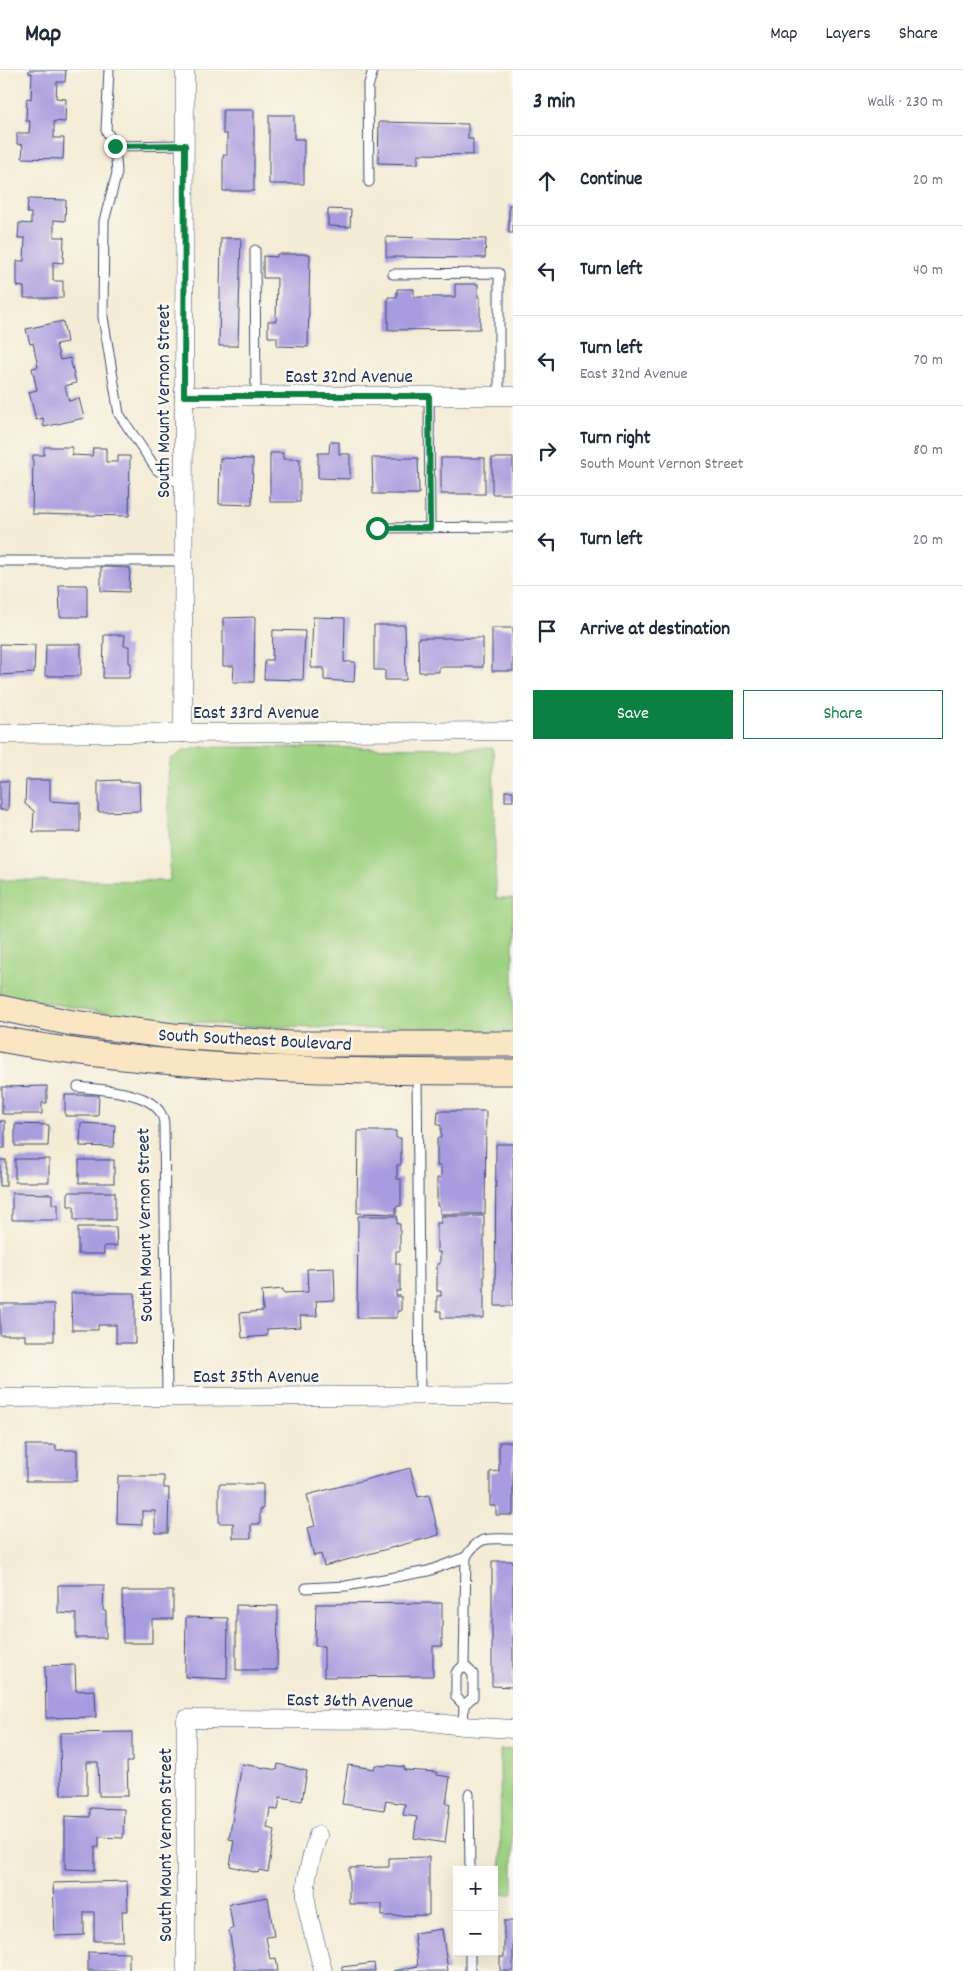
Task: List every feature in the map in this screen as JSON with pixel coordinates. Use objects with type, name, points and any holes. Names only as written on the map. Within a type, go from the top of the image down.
[{"type":"main road","name":"South Southeast Boulevard","points":[[0,1008],[72,1024],[173,1036],[291,1044],[513,1044]]},
{"type":"main road","name":"South Southeast Boulevard","points":[[0,1039],[135,1060],[266,1069],[513,1072]]},
{"type":"street","name":"South Mount Vernon Street","points":[[183,733],[182,561],[185,70]]},
{"type":"street","name":"East 32nd Avenue","points":[[184,396],[506,396]]},
{"type":"street","name":"East 33rd Avenue","points":[[0,734],[513,731]]},
{"type":"street","name":"East 35th Avenue","points":[[0,1398],[513,1395]]},
{"type":"street","name":"South Mount Vernon Street","points":[[186,1718],[186,1971]]},
{"type":"street","name":"East 36th Avenue","points":[[186,1718],[415,1720],[463,1726],[513,1729]]},
{"type":"street","points":[[318,1835],[308,1867],[305,1890],[310,1920],[324,1971]]},
{"type":"lane","points":[[109,70],[106,130],[115,146],[117,173],[104,221],[102,317],[119,414],[156,470],[183,484]]},
{"type":"lane","points":[[369,182],[368,87],[373,70]]},
{"type":"lane","points":[[115,146],[185,145]]},
{"type":"lane","points":[[256,250],[256,396]]},
{"type":"lane","points":[[393,274],[499,273],[506,396]]},
{"type":"lane","points":[[429,396],[430,528]]},
{"type":"lane","points":[[377,528],[513,527]]},
{"type":"lane","points":[[0,561],[182,561]]},
{"type":"lane","points":[[417,1071],[420,1395]]},
{"type":"lane","name":"South Mount Vernon Street","points":[[78,1087],[136,1096],[151,1102],[161,1113],[164,1126],[167,1396]]},
{"type":"lane","points":[[464,1705],[456,1697],[456,1673],[464,1665],[466,1556],[474,1543],[487,1539],[513,1539]]},
{"type":"lane","points":[[306,1588],[346,1586],[428,1571],[466,1556]]},
{"type":"lane","points":[[463,1726],[464,1705],[473,1697],[473,1674],[464,1665]]},
{"type":"lane","points":[[469,1794],[470,1866]]},
{"type":"lane","points":[[470,1956],[470,1971]]},
{"type":"green space","points":[[202,747],[493,748],[496,898],[513,898],[513,1032],[236,1026],[101,1012],[0,995],[0,880],[170,881],[168,774],[171,759],[184,751]]},
{"type":"green space","points":[[513,1749],[513,1894],[501,1894],[500,1750]]},
{"type":"building","points":[[29,70],[66,70],[65,82],[57,82],[56,98],[66,99],[65,122],[54,121],[54,138],[64,138],[63,159],[22,158],[23,145],[17,144],[17,133],[29,133],[30,121],[26,121],[27,98],[31,99],[32,73],[29,73]]},
{"type":"building","points":[[223,110],[254,110],[254,191],[223,191],[223,155],[227,155],[227,134],[223,134]]},
{"type":"building","points":[[269,115],[294,115],[294,139],[304,139],[304,184],[269,184]]},
{"type":"building","points":[[379,122],[468,124],[468,139],[473,139],[473,155],[418,154],[418,164],[378,163]]},
{"type":"building","points":[[28,199],[66,200],[65,221],[54,220],[54,237],[64,237],[63,263],[53,262],[53,281],[63,281],[63,298],[24,298],[24,287],[17,286],[17,261],[24,261],[25,238],[18,238],[19,223],[31,224],[31,213],[27,213]]},
{"type":"building","points":[[509,205],[513,205],[513,233],[509,233]]},
{"type":"building","points":[[328,209],[351,210],[350,227],[328,226]]},
{"type":"building","points":[[386,237],[486,239],[485,258],[386,257]]},
{"type":"building","points":[[221,238],[241,238],[238,346],[219,346]]},
{"type":"building","points":[[277,254],[310,254],[308,347],[277,346],[277,337],[268,337],[268,321],[276,321],[277,278],[263,278],[263,256],[277,257]]},
{"type":"building","points":[[455,284],[478,284],[480,329],[388,330],[388,297],[397,297],[397,289],[414,289],[414,297],[455,297]]},
{"type":"building","points":[[63,321],[67,342],[56,344],[60,360],[70,358],[76,383],[65,386],[69,401],[79,398],[84,418],[44,427],[43,418],[36,420],[29,392],[37,390],[32,368],[38,367],[33,343],[30,344],[26,329]]},
{"type":"building","points":[[330,442],[339,442],[339,454],[350,454],[350,479],[318,478],[318,453],[329,453]]},
{"type":"building","points":[[44,447],[72,447],[72,455],[92,456],[93,448],[106,448],[106,462],[118,462],[118,456],[130,456],[129,516],[32,514],[33,455],[44,455]]},
{"type":"building","points":[[270,453],[283,453],[283,459],[300,459],[300,502],[270,502]]},
{"type":"building","points":[[220,458],[253,459],[252,505],[219,504]]},
{"type":"building","points":[[372,458],[418,458],[419,494],[373,494]]},
{"type":"building","points":[[441,458],[485,458],[485,494],[441,494]]},
{"type":"building","points":[[492,458],[513,458],[513,494],[492,494]]},
{"type":"building","points":[[101,567],[130,568],[129,592],[101,591]]},
{"type":"building","points":[[59,585],[87,585],[87,617],[60,617]]},
{"type":"building","points":[[255,617],[254,682],[233,682],[234,666],[223,666],[223,618]]},
{"type":"building","points":[[313,617],[345,618],[344,662],[355,662],[354,682],[324,680],[324,668],[311,668]]},
{"type":"building","points":[[374,625],[405,625],[406,680],[385,680],[385,670],[374,670]]},
{"type":"building","points":[[492,628],[513,628],[513,671],[492,671]]},
{"type":"building","points":[[273,630],[305,631],[303,680],[264,679],[265,660],[272,660]]},
{"type":"building","points":[[104,635],[125,635],[124,646],[129,646],[129,663],[131,663],[129,678],[103,678]]},
{"type":"building","points":[[418,638],[483,638],[483,667],[439,667],[439,672],[419,672]]},
{"type":"building","points":[[0,644],[35,645],[34,673],[0,675]]},
{"type":"building","points":[[46,644],[81,644],[81,676],[45,676]]},
{"type":"building","points":[[26,780],[50,780],[50,801],[80,803],[80,832],[33,832],[34,811],[25,804]]},
{"type":"building","points":[[120,780],[120,782],[139,782],[140,811],[98,812],[98,781]]},
{"type":"building","points":[[0,781],[9,781],[8,810],[0,810]]},
{"type":"building","points":[[505,791],[513,791],[513,801],[505,801]]},
{"type":"building","points":[[47,1086],[47,1103],[42,1103],[42,1114],[2,1114],[2,1087]]},
{"type":"building","points":[[65,1095],[99,1095],[98,1116],[65,1116]]},
{"type":"building","points":[[438,1111],[486,1111],[485,1214],[440,1214],[440,1206],[437,1206],[437,1178],[441,1178],[441,1166],[437,1166],[437,1138],[441,1138],[441,1125],[437,1125]]},
{"type":"building","points":[[0,1121],[5,1121],[5,1148],[0,1148]]},
{"type":"building","points":[[81,1123],[115,1125],[114,1147],[80,1146]]},
{"type":"building","points":[[15,1124],[49,1125],[48,1146],[15,1146]]},
{"type":"building","points":[[358,1131],[396,1131],[396,1138],[401,1138],[401,1165],[397,1165],[397,1179],[401,1179],[401,1206],[396,1206],[396,1214],[357,1213]]},
{"type":"building","points":[[496,1144],[513,1144],[513,1306],[495,1306]]},
{"type":"building","points":[[15,1159],[49,1159],[49,1182],[15,1182]]},
{"type":"building","points":[[0,1160],[6,1160],[6,1186],[0,1186]]},
{"type":"building","points":[[79,1160],[114,1160],[114,1183],[79,1183]]},
{"type":"building","points":[[68,1192],[115,1192],[115,1220],[74,1220],[74,1206],[68,1206]]},
{"type":"building","points":[[12,1193],[52,1194],[52,1204],[58,1204],[58,1220],[12,1220]]},
{"type":"building","points":[[358,1216],[397,1216],[397,1224],[400,1224],[400,1251],[396,1251],[396,1264],[400,1264],[400,1291],[396,1291],[396,1296],[401,1296],[401,1311],[397,1311],[397,1318],[357,1318]]},
{"type":"building","points":[[441,1216],[484,1216],[484,1318],[441,1318],[441,1311],[437,1311],[437,1296],[441,1296],[441,1291],[437,1291],[437,1264],[440,1264],[440,1252],[437,1252],[437,1223],[441,1223]]},
{"type":"building","points":[[78,1227],[116,1227],[117,1246],[104,1246],[104,1254],[78,1254]]},
{"type":"building","points":[[334,1268],[335,1300],[316,1301],[317,1316],[300,1316],[301,1327],[267,1329],[267,1336],[242,1338],[240,1313],[263,1311],[262,1291],[283,1289],[283,1293],[308,1292],[307,1269]]},
{"type":"building","points":[[71,1293],[135,1293],[135,1343],[116,1343],[116,1325],[98,1325],[98,1330],[72,1330]]},
{"type":"building","points":[[0,1304],[54,1304],[54,1341],[25,1341],[25,1335],[0,1335]]},
{"type":"building","points":[[499,1442],[513,1442],[513,1515],[496,1515],[496,1506],[490,1506],[490,1472],[499,1471]]},
{"type":"building","points":[[26,1445],[56,1445],[56,1450],[77,1450],[77,1481],[26,1481]]},
{"type":"building","points":[[410,1468],[418,1497],[429,1495],[439,1535],[324,1566],[321,1554],[314,1556],[307,1528],[315,1526],[307,1495]]},
{"type":"building","points":[[118,1476],[164,1476],[164,1488],[169,1488],[168,1533],[155,1533],[155,1511],[142,1511],[142,1525],[117,1524]]},
{"type":"building","points":[[219,1484],[263,1484],[263,1509],[260,1509],[260,1524],[251,1524],[251,1538],[233,1538],[233,1523],[219,1523]]},
{"type":"building","points":[[492,1561],[513,1561],[513,1687],[492,1686]]},
{"type":"building","points":[[58,1585],[104,1585],[103,1611],[106,1611],[106,1638],[76,1638],[76,1614],[58,1613]]},
{"type":"building","points":[[122,1591],[173,1591],[173,1619],[152,1619],[152,1643],[123,1643]]},
{"type":"building","points":[[442,1603],[442,1646],[433,1646],[433,1676],[324,1677],[324,1646],[315,1646],[316,1604]]},
{"type":"building","points":[[236,1605],[278,1606],[277,1670],[236,1670]]},
{"type":"building","points":[[186,1617],[228,1618],[227,1679],[185,1677]]},
{"type":"building","points":[[75,1665],[76,1691],[95,1690],[96,1717],[46,1718],[45,1666]]},
{"type":"building","points":[[132,1732],[132,1762],[127,1762],[128,1796],[99,1796],[98,1762],[87,1762],[87,1795],[61,1795],[60,1733]]},
{"type":"building","points":[[242,1764],[277,1770],[278,1764],[307,1771],[302,1801],[280,1797],[278,1810],[270,1809],[267,1828],[275,1830],[268,1872],[259,1870],[258,1873],[230,1866],[234,1840],[229,1839]]},
{"type":"building","points":[[348,1765],[374,1769],[375,1765],[405,1767],[404,1770],[437,1772],[437,1775],[450,1777],[446,1803],[450,1804],[445,1843],[414,1838],[417,1817],[403,1815],[405,1804],[386,1801],[384,1810],[342,1804]]},
{"type":"building","points":[[90,1808],[124,1809],[123,1838],[99,1837],[99,1847],[95,1847],[95,1870],[65,1869],[65,1816],[90,1817]]},
{"type":"building","points":[[429,1857],[429,1915],[382,1916],[382,1904],[349,1904],[349,1868],[389,1867],[389,1858]]},
{"type":"building","points":[[127,1881],[128,1911],[122,1911],[123,1941],[94,1941],[94,1912],[84,1912],[84,1935],[55,1936],[53,1883]]},
{"type":"building","points":[[268,1897],[274,1936],[266,1937],[270,1959],[276,1958],[278,1971],[236,1971],[229,1930],[233,1929],[229,1904]]},
{"type":"building","points":[[504,1921],[513,1921],[513,1971],[500,1971],[500,1957],[504,1957]]},
{"type":"building","points":[[442,1929],[448,1971],[394,1971],[418,1966],[414,1933]]},
{"type":"building","points":[[88,1952],[129,1953],[129,1971],[88,1971]]},
{"type":"building","points":[[374,1963],[375,1971],[342,1971],[342,1967]]},
{"type":"route","points":[[115,146],[185,145],[184,396],[429,396],[430,528],[377,528]]}]
